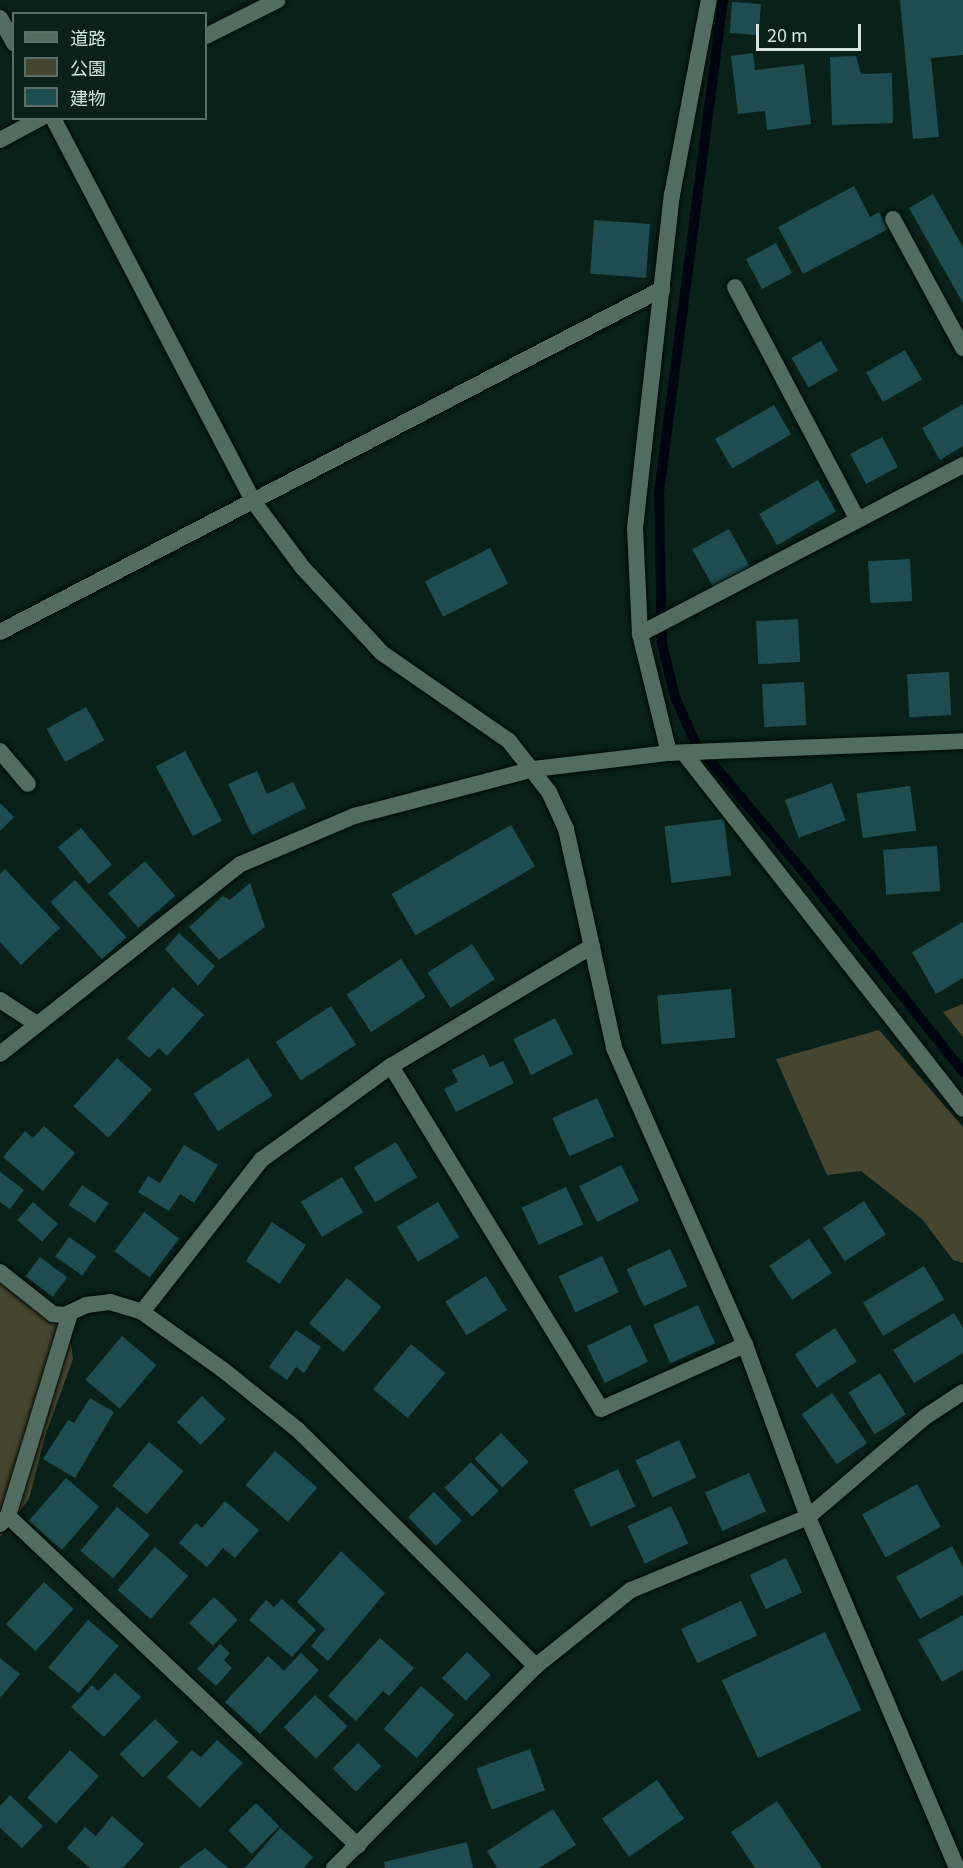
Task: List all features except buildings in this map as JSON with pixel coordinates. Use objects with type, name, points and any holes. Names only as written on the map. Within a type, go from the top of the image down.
[{"type":"street","points":[[207,36],[278,0]]},
{"type":"street","points":[[709,0],[672,195],[635,528],[640,634],[677,753],[963,1109]]},
{"type":"street","points":[[0,18],[12,39]]},
{"type":"street","points":[[0,140],[36,120]]},
{"type":"street","points":[[54,120],[253,501],[303,568],[381,652],[509,741],[534,769],[566,829],[614,1048],[746,1345],[808,1517],[957,1868]]},
{"type":"street","points":[[893,219],[963,348]]},
{"type":"street","points":[[735,287],[858,520]]},
{"type":"street","points":[[0,632],[662,289]]},
{"type":"street","points":[[640,634],[963,465]]},
{"type":"street","points":[[0,1054],[241,864],[354,816],[534,769],[677,753],[963,741]]},
{"type":"street","points":[[0,752],[28,784]]},
{"type":"street","points":[[142,1312],[261,1160],[391,1066],[592,946]]},
{"type":"street","points":[[0,1000],[37,1024]]},
{"type":"street","points":[[391,1066],[601,1409],[746,1345]]},
{"type":"street","points":[[0,1272],[52,1314],[110,1302],[142,1312],[298,1430],[536,1666]]},
{"type":"street","points":[[70,1312],[4,1520],[358,1846]]},
{"type":"street","points":[[334,1868],[536,1666],[631,1590],[808,1517],[925,1417],[963,1392]]},
{"type":"green space","points":[[963,1004],[963,1037],[943,1012]]},
{"type":"green space","points":[[879,1030],[963,1127],[963,1263],[953,1260],[922,1219],[861,1171],[827,1175],[776,1059]]},
{"type":"green space","points":[[0,1272],[69,1329],[73,1359],[45,1436],[29,1499],[0,1537]]},
{"type":"waterway","points":[[723,0],[659,493],[662,643],[675,697],[696,744],[798,865],[963,1072]]}]
